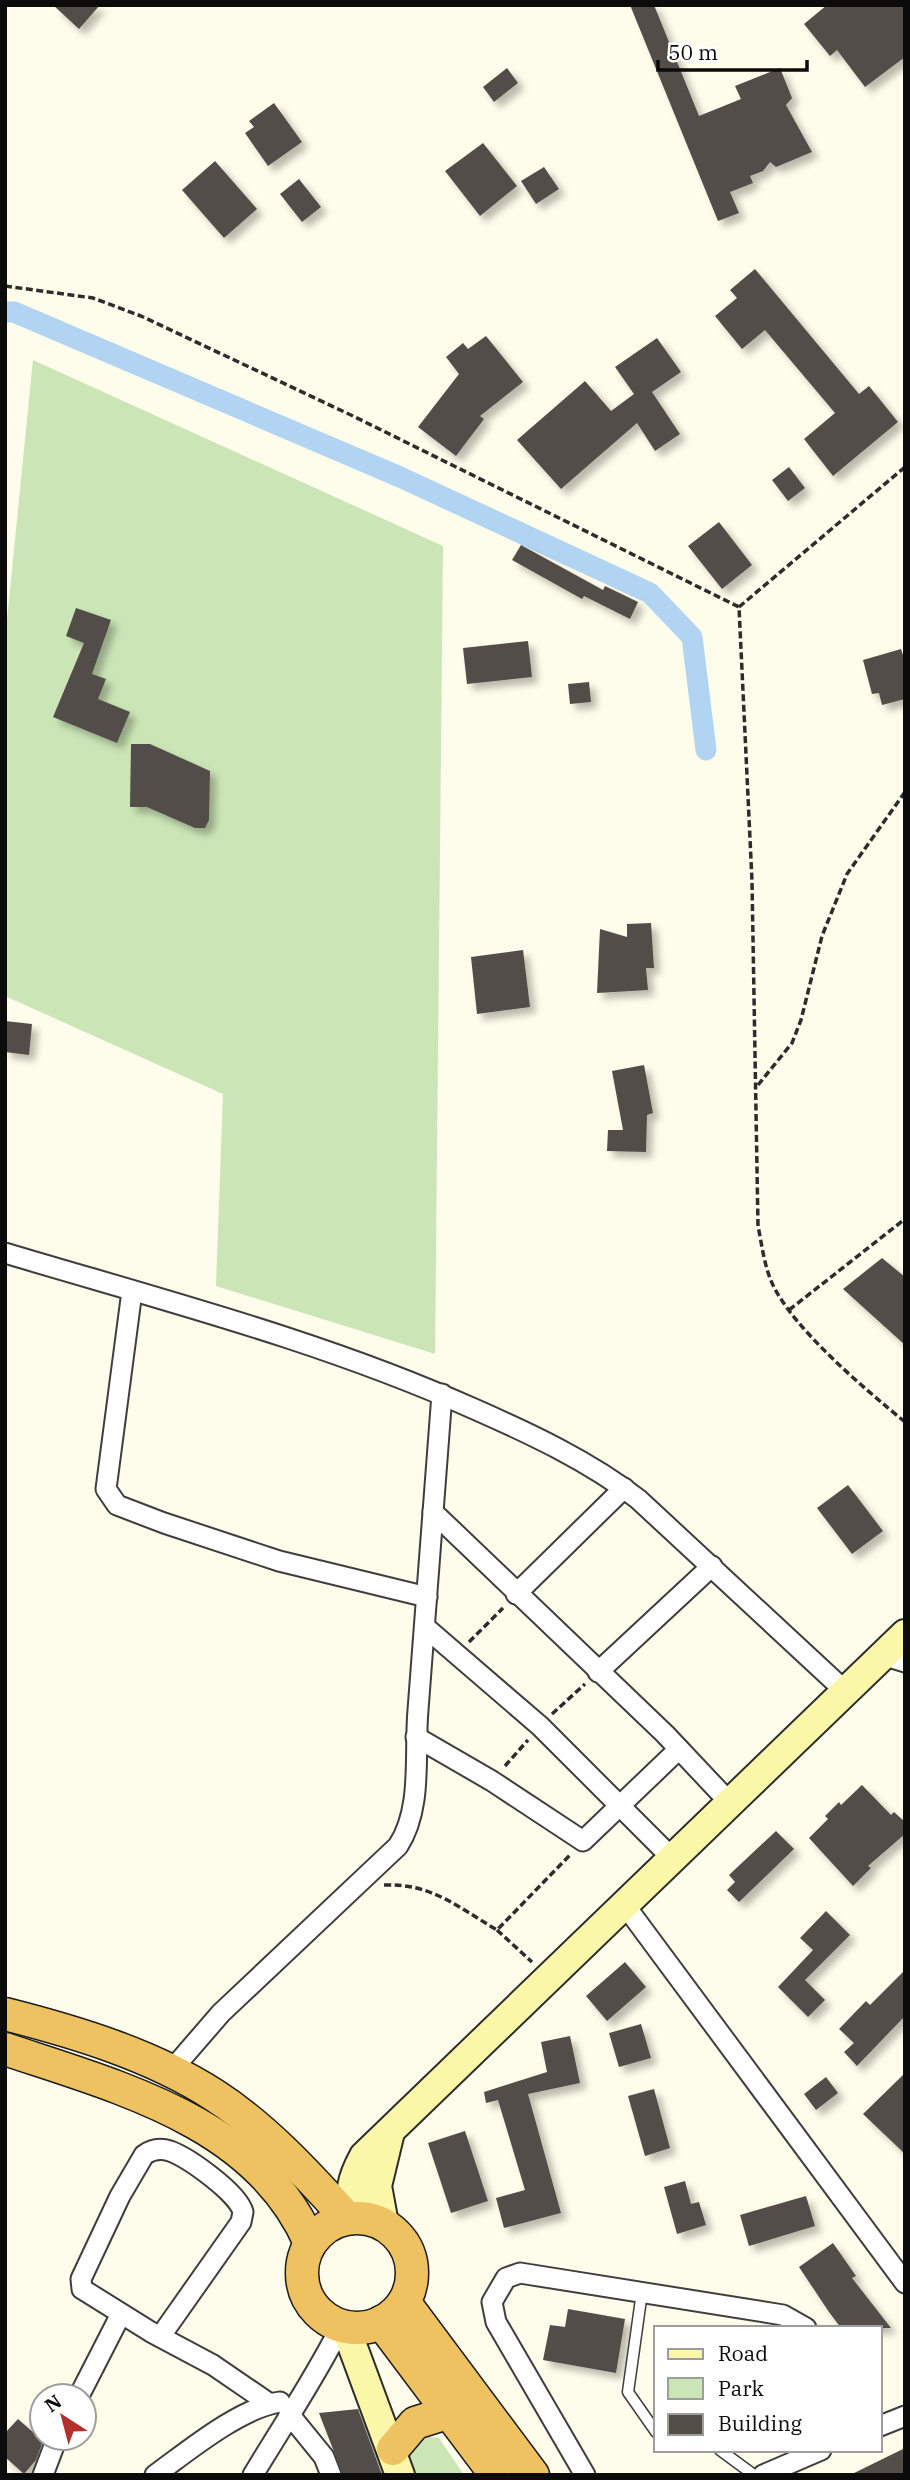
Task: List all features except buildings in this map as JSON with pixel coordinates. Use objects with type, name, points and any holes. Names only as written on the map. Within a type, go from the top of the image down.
[{"type":"highway","points":[[5,2014],[121,2049],[214,2095],[256,2126],[318,2185],[362,2220],[401,2238],[411,2258],[412,2281],[368,2321]]},
{"type":"highway","points":[[5,2049],[126,2090],[198,2124],[243,2154],[279,2189],[301,2222],[310,2243]]},
{"type":"highway","points":[[362,2220],[326,2227],[310,2243],[301,2275],[305,2292],[313,2307],[326,2319],[368,2321],[533,2475]]},
{"type":"highway","points":[[368,2321],[450,2412],[496,2475]]},
{"type":"highway","points":[[397,2462],[415,2423],[450,2412]]},
{"type":"main road","points":[[362,2220],[377,2186],[391,2130],[845,1691],[893,1658],[905,1634]]},
{"type":"main road","points":[[368,2321],[367,2380],[397,2462]]},
{"type":"street","points":[[5,1253],[328,1350],[442,1394],[539,1439],[624,1488],[845,1691]]},
{"type":"street","points":[[132,1291],[106,1489],[117,1505],[279,1561],[427,1597]]},
{"type":"street","points":[[170,2072],[221,2013],[398,1846],[409,1829],[413,1813],[416,1737],[442,1394]]},
{"type":"street","points":[[516,1594],[624,1488]]},
{"type":"street","points":[[433,1512],[679,1749],[730,1803]]},
{"type":"street","points":[[598,1672],[712,1566]]},
{"type":"street","points":[[425,1627],[621,1804],[672,1858]]},
{"type":"street","points":[[416,1737],[492,1781],[583,1841],[679,1749]]},
{"type":"street","points":[[624,1904],[845,2198],[905,2283]]},
{"type":"street","points":[[160,2337],[241,2222],[243,2212],[236,2199],[219,2185],[172,2152],[161,2149],[144,2155],[120,2196],[81,2280],[82,2289],[160,2337],[213,2365],[270,2404],[295,2406]]},
{"type":"street","points":[[585,2475],[496,2322],[492,2302],[506,2278],[520,2273],[642,2292],[783,2315],[802,2326]]},
{"type":"street","points":[[86,2382],[121,2314]]},
{"type":"street","points":[[253,2475],[295,2406],[368,2321]]},
{"type":"street","points":[[155,2475],[230,2423],[270,2404]]},
{"type":"street","points":[[295,2406],[324,2469]]},
{"type":"street","points":[[882,2425],[905,2416]]},
{"type":"street","points":[[43,2475],[52,2452]]},
{"type":"street","points":[[763,2475],[816,2452]]},
{"type":"lane","points":[[642,2292],[628,2392],[654,2429]]},
{"type":"lane","points":[[723,2452],[754,2475]]},
{"type":"path","points":[[5,286],[93,298],[141,317],[353,416],[739,607]]},
{"type":"path","points":[[739,607],[905,467]]},
{"type":"path","points":[[739,607],[752,881],[758,1226],[766,1266],[773,1285],[789,1310],[868,1391],[905,1422]]},
{"type":"path","points":[[756,1087],[792,1043],[802,1020],[822,936],[847,874],[905,792]]},
{"type":"path","points":[[789,1310],[905,1219]]},
{"type":"path","points":[[458,1654],[516,1594]]},
{"type":"path","points":[[497,1930],[583,1841]]},
{"type":"path","points":[[351,1890],[408,1884],[432,1891],[497,1930],[549,1977]]},
{"type":"green space","points":[[33,360],[443,546],[435,1354],[216,1286],[223,1094],[5,996],[5,640]]},
{"type":"green space","points":[[422,2436],[439,2438],[464,2475],[415,2475],[408,2452]]},
{"type":"waterway","points":[[5,312],[14,312],[400,477],[650,593],[692,637],[706,750]]}]
